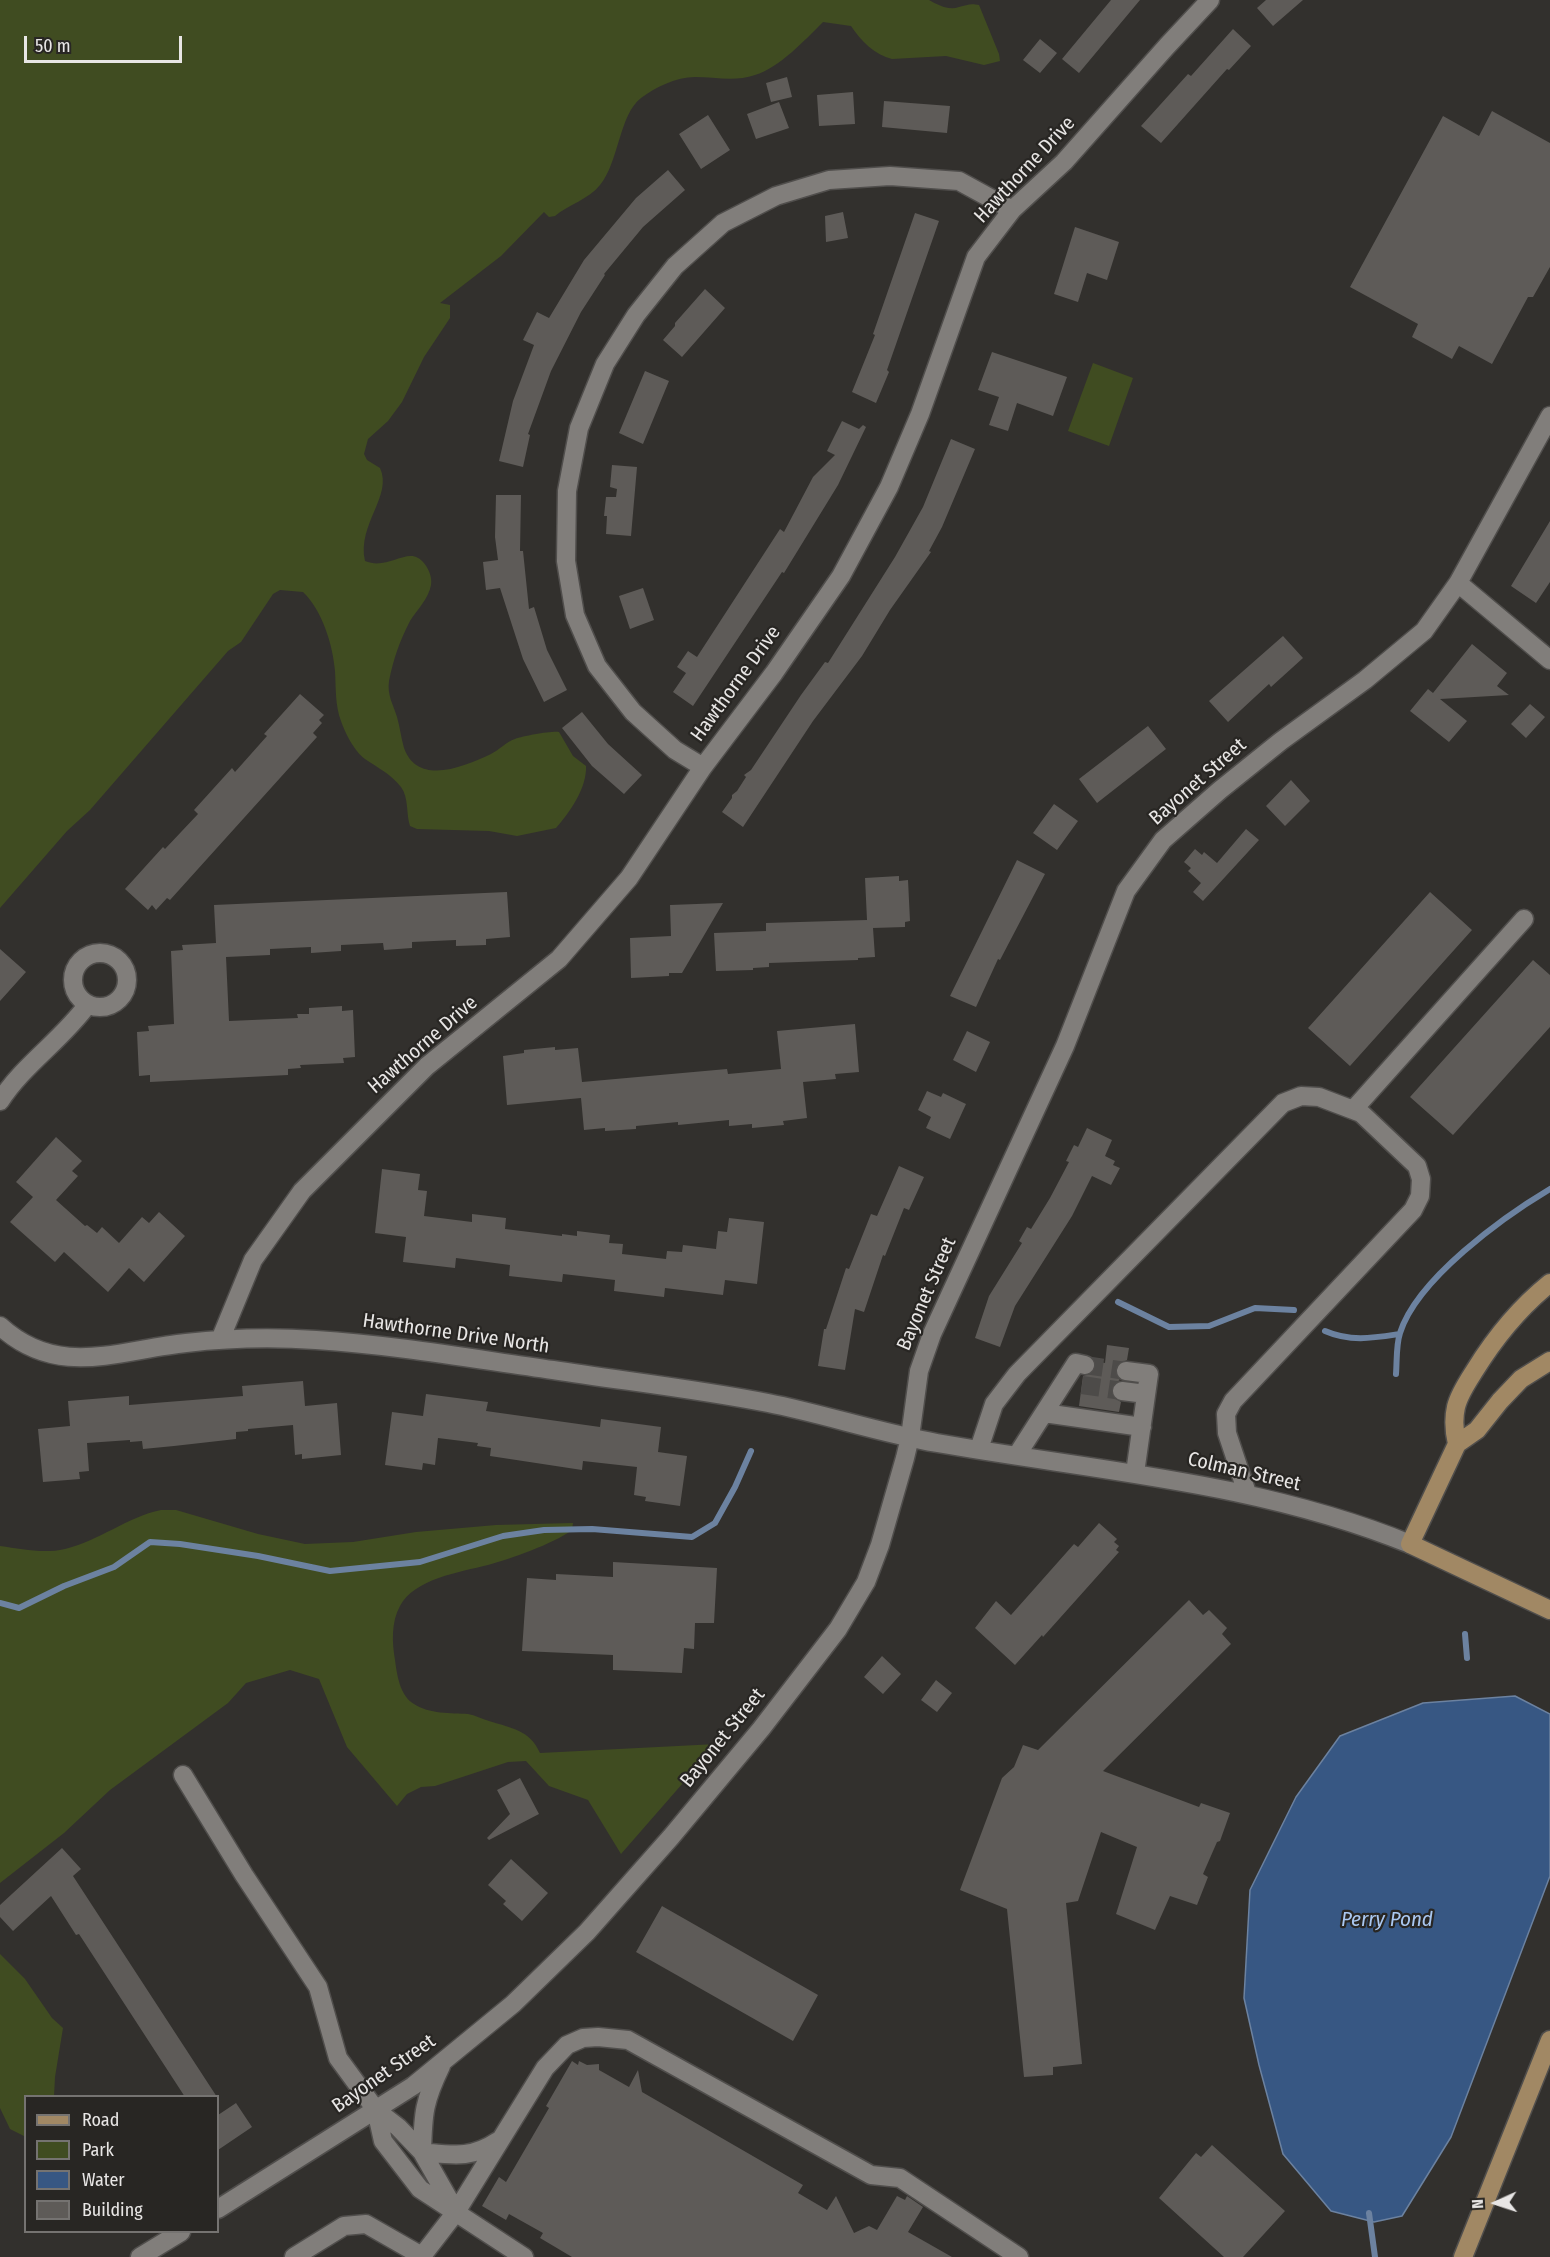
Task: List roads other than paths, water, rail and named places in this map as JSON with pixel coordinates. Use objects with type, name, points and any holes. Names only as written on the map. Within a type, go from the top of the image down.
[{"type":"main road","points":[[1457,1444],[1454,1426],[1455,1409],[1471,1377],[1506,1324],[1550,1282]]},
{"type":"main road","points":[[1410,1544],[1457,1444],[1477,1430],[1521,1379],[1550,1361]]},
{"type":"main road","name":"Colman Street","points":[[1410,1544],[1550,1610]]},
{"type":"main road","points":[[1463,2257],[1550,2040]]},
{"type":"street","name":"Hawthorne Drive","points":[[220,1340],[253,1260],[302,1191],[427,1066],[559,959],[628,878],[703,767],[774,673],[841,576],[889,487],[920,414],[976,257],[1012,210],[1064,162],[1210,0]]},
{"type":"street","points":[[703,767],[675,750],[633,712],[597,666],[575,615],[566,561],[567,491],[579,428],[605,364],[636,315],[675,267],[723,223],[776,196],[829,180],[890,176],[959,181],[1012,210]]},
{"type":"street","name":"Bayonet Street","points":[[219,2208],[413,2086],[513,2004],[587,1932],[735,1760],[838,1629],[866,1582],[879,1547],[910,1437],[919,1371],[932,1334],[1065,1046],[1126,891],[1163,840],[1220,789],[1365,680],[1424,631],[1458,583],[1550,416]]},
{"type":"street","points":[[1458,583],[1550,660]]},
{"type":"street","points":[[1353,1110],[1524,919]]},
{"type":"street","points":[[0,1101],[25,1069],[76,1019],[88,1004]]},
{"type":"street","points":[[979,1449],[994,1404],[1017,1374],[1283,1103],[1301,1096],[1319,1098],[1360,1113],[1417,1166],[1421,1179],[1420,1196],[1413,1210],[1233,1401],[1226,1414],[1227,1433],[1247,1493]]},
{"type":"street","name":"Hawthorne Drive North","points":[[0,1326],[17,1339],[36,1349],[76,1358],[102,1357],[175,1344],[220,1340],[309,1339],[397,1348],[759,1401],[910,1437]]},
{"type":"street","points":[[1017,1455],[1076,1363],[1085,1365]]},
{"type":"street","points":[[1126,1371],[1149,1374],[1136,1473]]},
{"type":"street","points":[[1063,1382],[1082,1385]]},
{"type":"street","points":[[1122,1391],[1146,1394]]},
{"type":"street","points":[[1044,1413],[1142,1427]]},
{"type":"street","name":"Colman Street","points":[[910,1437],[1247,1493],[1368,1528],[1410,1544]]},
{"type":"street","points":[[183,1775],[244,1875],[318,1987],[338,2058],[376,2110],[398,2127],[422,2152],[456,2212]]},
{"type":"street","points":[[294,2257],[344,2226],[366,2224],[422,2256],[456,2212],[545,2067],[567,2045],[583,2038],[598,2037],[628,2040],[871,2175],[900,2178],[1019,2257]]},
{"type":"street","points":[[422,2152],[426,2099],[443,2062]]},
{"type":"street","points":[[376,2110],[383,2141],[420,2189],[524,2257]]},
{"type":"street","points":[[422,2152],[473,2154],[501,2139]]},
{"type":"street","points":[[140,2257],[179,2233]]},
{"type":"water","name":"Perry Pond","points":[[1515,1696],[1550,1714],[1550,1876],[1451,2137],[1402,2216],[1374,2222],[1331,2211],[1283,2154],[1259,2065],[1244,1998],[1250,1890],[1296,1797],[1340,1736],[1423,1703]]},
{"type":"waterway","points":[[1396,1374],[1400,1333],[1409,1312],[1424,1292],[1464,1251],[1486,1233],[1550,1189]]},
{"type":"waterway","points":[[1118,1302],[1169,1327],[1209,1326],[1255,1308],[1294,1310]]},
{"type":"waterway","points":[[1325,1331],[1353,1338],[1399,1334]]},
{"type":"waterway","points":[[0,1603],[19,1608],[64,1586],[114,1567],[150,1542],[180,1544],[258,1556],[330,1571],[420,1562],[503,1536],[544,1530],[592,1529],[692,1537],[715,1523],[751,1451]]},
{"type":"waterway","points":[[1465,1634],[1467,1658]]},
{"type":"waterway","points":[[1369,2213],[1375,2257]]},
{"type":"tunnel","points":[[1085,1365],[1126,1371]]},
{"type":"tunnel","points":[[1082,1385],[1122,1391]]}]
